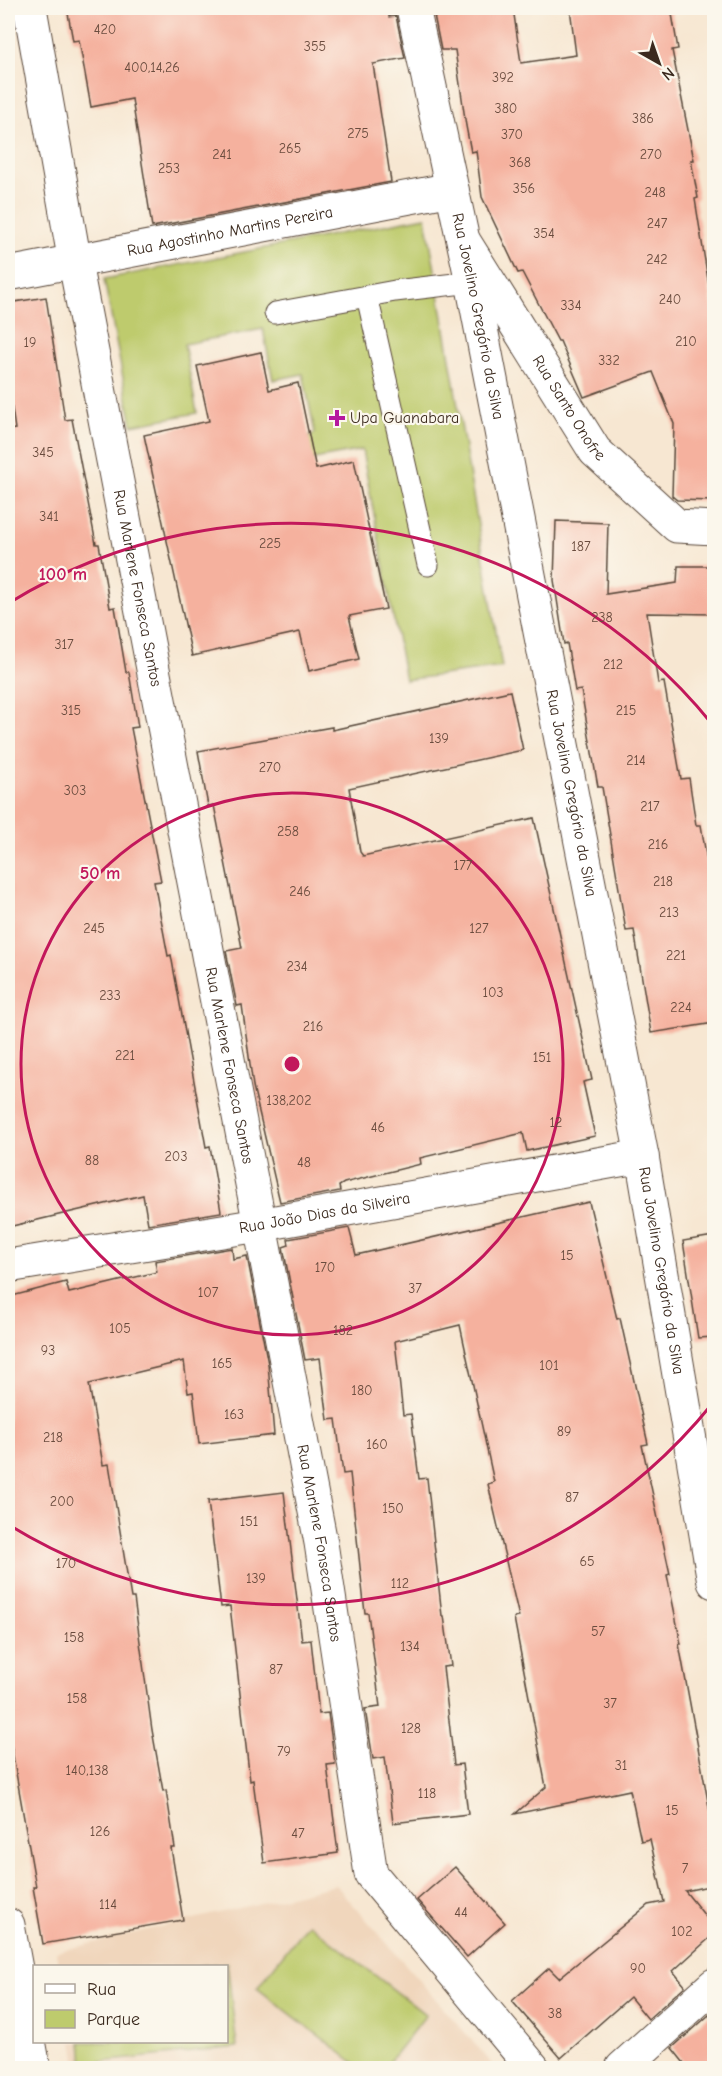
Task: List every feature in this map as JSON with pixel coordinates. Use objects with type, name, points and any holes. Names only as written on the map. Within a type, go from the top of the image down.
[{"type":"street","name":"Rua Marlene Fonseca Santos","points":[[30,8],[75,263],[321,1543],[371,1874],[533,2068]]},
{"type":"street","name":"Rua Jovelino Gregório da Silva","points":[[413,8],[472,282],[642,1156],[714,1582]]},
{"type":"street","name":"Rua Agostinho Martins Pereira","points":[[8,274],[452,189]]},
{"type":"street","name":"Rua Santo Onofre","points":[[463,239],[595,451],[677,525],[714,528]]},
{"type":"street","name":"Rua João Dias da Silveira","points":[[8,1266],[259,1225],[642,1156]]},
{"type":"street","points":[[8,1926],[33,2068]]},
{"type":"street","points":[[622,2068],[714,1985]]},
{"type":"lane","points":[[275,313],[367,296],[472,282]]},
{"type":"lane","points":[[367,296],[428,565]]},
{"type":"shaded area","points":[[336,1885],[496,2068],[78,2068],[73,2043],[228,2043],[228,1965],[59,1965],[56,1952]]},
{"type":"green space","points":[[426,217],[502,667],[405,680],[362,450],[288,464],[286,454],[315,433],[303,374],[273,380],[263,329],[184,344],[197,413],[132,425],[104,279]]},
{"type":"green space","points":[[308,1923],[426,2015],[384,2068],[361,2068],[257,1988]]},
{"type":"green space","points":[[228,1971],[237,2047],[83,2064],[81,2043],[228,2043]]},
{"type":"building","points":[[67,8],[388,8],[389,17],[396,16],[405,58],[373,64],[391,182],[152,227],[132,99],[91,107],[79,40],[73,41]]},
{"type":"building","points":[[513,8],[521,63],[576,55],[570,8],[671,8],[678,49],[672,50],[694,160],[691,160],[698,198],[695,199],[714,317],[714,501],[677,500],[672,496],[674,424],[653,372],[584,397],[560,341],[522,272],[518,273],[482,197],[476,151],[471,152],[466,126],[455,50],[441,50],[433,10]]},
{"type":"building","points":[[46,297],[65,420],[72,419],[96,544],[99,544],[110,608],[115,607],[126,672],[129,672],[138,727],[131,728],[161,881],[154,882],[168,956],[171,955],[206,1147],[210,1146],[221,1212],[148,1224],[143,1195],[8,1227],[8,430],[15,429],[8,380],[8,303]]},
{"type":"building","points":[[261,352],[269,390],[298,383],[316,469],[354,460],[386,609],[349,616],[359,659],[309,671],[300,632],[192,656],[144,435],[209,421],[197,366]]},
{"type":"building","points":[[556,521],[608,523],[606,594],[677,583],[678,566],[714,566],[714,614],[647,613],[658,683],[664,682],[681,779],[689,778],[696,825],[701,825],[714,903],[714,1023],[651,1033],[634,930],[626,931],[602,787],[598,787],[581,690],[575,691],[567,643],[564,644],[554,580]]},
{"type":"building","points":[[510,691],[523,750],[349,788],[360,852],[363,856],[534,818],[592,1080],[583,1082],[595,1136],[527,1151],[523,1133],[420,1158],[421,1164],[344,1183],[339,1186],[340,1191],[280,1202],[253,1086],[242,1005],[237,1006],[226,951],[242,948],[214,805],[208,806],[198,751],[332,727],[332,730]]},
{"type":"building","points":[[589,1202],[617,1319],[620,1318],[648,1444],[642,1445],[670,1574],[667,1575],[714,1834],[714,1885],[685,1891],[714,1927],[714,1934],[673,1971],[685,1986],[648,2019],[630,1997],[561,2058],[512,2001],[549,1968],[559,1978],[648,1905],[664,1902],[650,1839],[641,1841],[630,1790],[515,1814],[546,1787],[514,1618],[519,1617],[488,1484],[494,1482],[460,1325],[395,1341],[403,1415],[411,1414],[419,1479],[427,1478],[442,1616],[444,1616],[451,1666],[443,1667],[454,1765],[462,1764],[468,1814],[393,1823],[385,1757],[373,1759],[365,1709],[380,1707],[368,1613],[365,1613],[350,1473],[343,1474],[336,1419],[328,1420],[320,1358],[305,1360],[283,1247],[289,1245],[288,1239],[349,1228],[356,1255]]},
{"type":"building","points":[[714,1236],[714,1337],[698,1338],[683,1241]]},
{"type":"building","points":[[232,1248],[233,1259],[247,1256],[268,1364],[274,1435],[199,1444],[193,1392],[188,1393],[184,1361],[89,1384],[103,1465],[109,1464],[131,1598],[134,1598],[152,1730],[163,1791],[166,1790],[175,1848],[171,1848],[183,1920],[43,1944],[33,1887],[36,1887],[8,1727],[8,1297],[66,1282],[69,1293],[157,1272],[155,1261]]},
{"type":"building","points":[[284,1492],[302,1641],[311,1640],[319,1714],[328,1713],[335,1764],[327,1765],[338,1853],[264,1863],[253,1780],[250,1781],[230,1606],[221,1607],[208,1501]]},
{"type":"building","points":[[455,1867],[505,1923],[467,1957],[417,1900]]},
{"type":"building","points":[[709,2015],[714,2022],[714,2068],[688,2068],[672,2048]]},
{"type":"place","name":"Upa Guanabara","points":[[337,418]]}]
